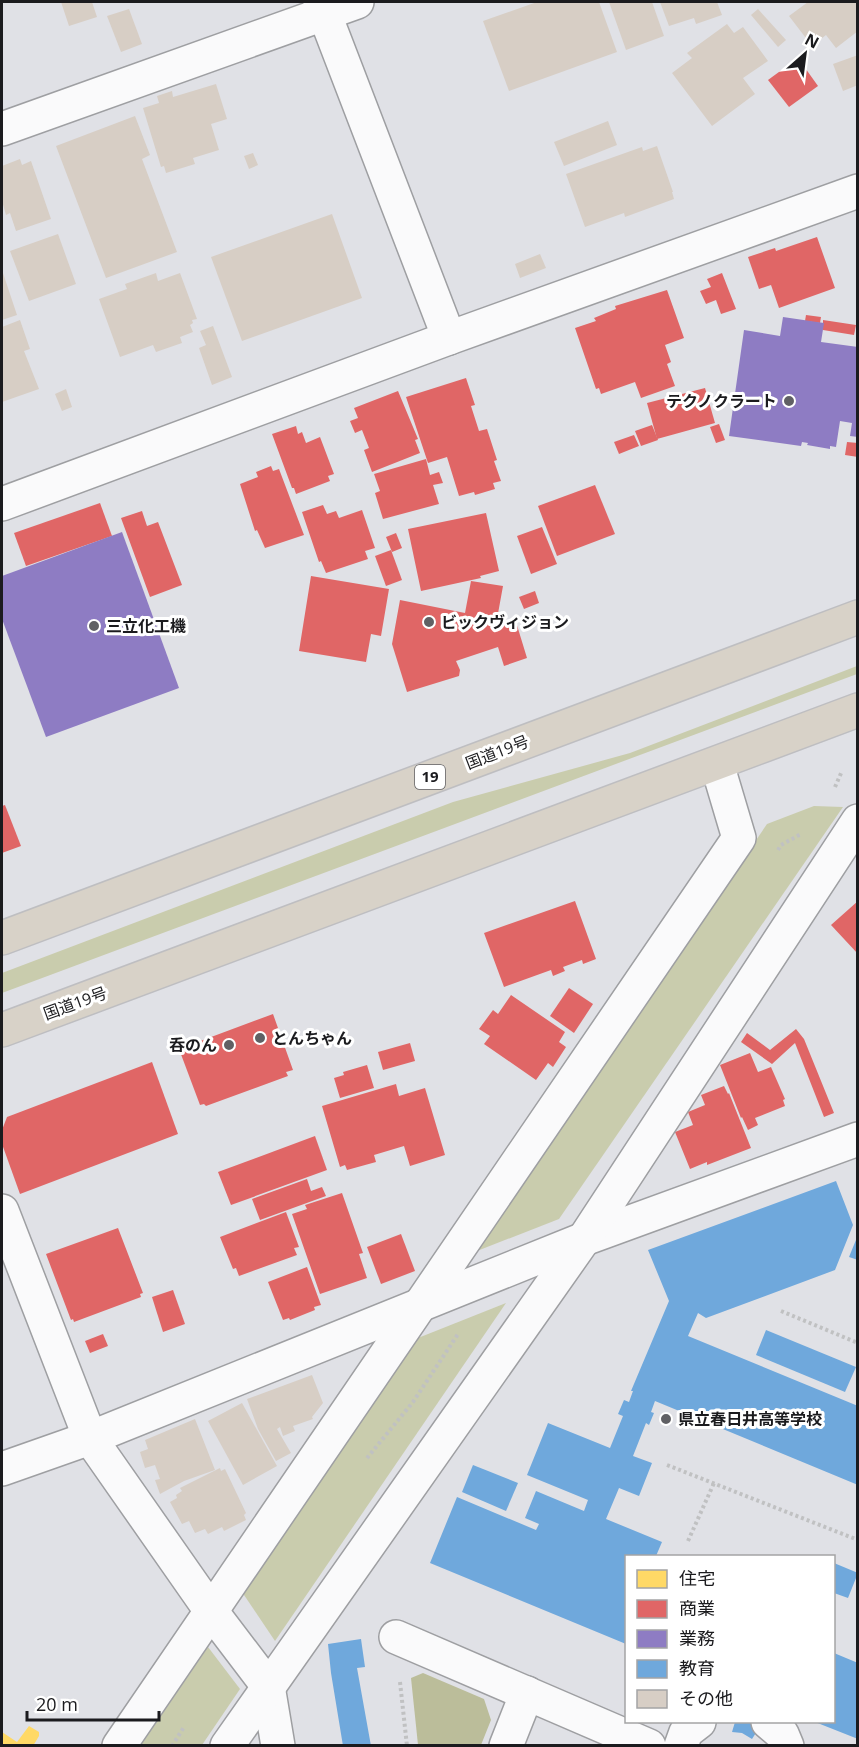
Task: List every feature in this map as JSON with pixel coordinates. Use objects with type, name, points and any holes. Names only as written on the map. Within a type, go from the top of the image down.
[{"type":"highway","name":"国道19号","points":[[2,938],[858,617]]},
{"type":"highway","name":"国道19号","points":[[2,1030],[858,710]]},
{"type":"street","points":[[2,129],[323,7],[357,2]]},
{"type":"street","points":[[323,7],[449,338]]},
{"type":"street","points":[[2,504],[449,338],[858,191]]},
{"type":"street","points":[[119,1746],[739,838],[717,764]]},
{"type":"street","points":[[227,1746],[584,1239],[858,821]]},
{"type":"street","points":[[2,1469],[90,1438],[584,1239],[858,1139]]},
{"type":"street","points":[[2,1210],[90,1438],[211,1611],[268,1686],[278,1746]]},
{"type":"street","points":[[396,1637],[649,1746]]},
{"type":"street","points":[[506,1746],[528,1693]]},
{"type":"street","points":[[681,1746],[686,1732],[698,1723]]},
{"type":"street","points":[[769,1723],[782,1734],[787,1746]]},
{"type":"path","points":[[781,1311],[858,1343]]},
{"type":"path","points":[[667,1465],[858,1539]]},
{"type":"path","points":[[688,1541],[714,1483]]},
{"type":"path","points":[[396,1637],[406,1746]]},
{"type":"green space","points":[[857,666],[857,674],[2,993],[2,973],[453,802],[630,753]]},
{"type":"green space","points":[[814,806],[843,807],[559,1219],[477,1251],[767,824]]},
{"type":"green space","points":[[506,1303],[275,1641],[242,1592],[418,1338]]},
{"type":"green space","points":[[208,1647],[240,1689],[202,1745],[141,1745]]},
{"type":"green space","points":[[423,1673],[484,1699],[491,1720],[481,1745],[418,1745],[411,1678]]},
{"type":"building: 住宅","points":[[29,1726],[39,1732],[33,1746],[2,1746],[2,1732],[17,1742]]},
{"type":"building: 商業","points":[[798,58],[818,86],[789,107],[768,80]]},
{"type":"building: 商業","points":[[817,237],[835,288],[779,308],[771,285],[759,289],[748,257],[775,248],[776,251]]},
{"type":"building: 商業","points":[[722,273],[736,309],[721,314],[716,300],[706,304],[700,291],[711,287],[707,279]]},
{"type":"building: 商業","points":[[667,290],[684,338],[665,345],[671,362],[667,364],[675,386],[641,398],[635,382],[601,394],[599,388],[596,389],[575,328],[596,321],[594,318],[616,309],[615,306]]},
{"type":"building: 商業","points":[[806,315],[821,317],[820,323],[805,321]]},
{"type":"building: 商業","points":[[823,320],[856,325],[854,335],[823,330]]},
{"type":"building: 商業","points":[[466,378],[475,405],[471,406],[479,431],[487,429],[501,481],[493,483],[495,489],[475,495],[474,492],[459,496],[447,457],[428,463],[406,397]]},
{"type":"building: 商業","points":[[705,388],[715,423],[657,439],[647,403]]},
{"type":"building: 商業","points":[[398,391],[418,439],[415,440],[420,453],[372,472],[364,450],[369,448],[362,430],[355,433],[350,421],[358,418],[354,408]]},
{"type":"building: 商業","points":[[719,424],[725,440],[716,443],[710,427]]},
{"type":"building: 商業","points":[[652,425],[658,440],[641,446],[635,431]]},
{"type":"building: 商業","points":[[296,426],[298,434],[302,432],[306,443],[320,437],[334,474],[328,476],[330,481],[296,494],[272,434]]},
{"type":"building: 商業","points":[[634,435],[639,446],[619,454],[614,442]]},
{"type":"building: 商業","points":[[847,442],[858,443],[858,457],[845,455]]},
{"type":"building: 商業","points":[[426,459],[430,475],[439,472],[443,483],[433,485],[439,504],[383,519],[375,493],[380,491],[374,474]]},
{"type":"building: 商業","points":[[271,466],[273,471],[279,469],[304,535],[265,548],[257,530],[255,531],[240,484],[258,477],[256,472]]},
{"type":"building: 商業","points":[[595,485],[615,534],[557,556],[538,506]]},
{"type":"building: 商業","points":[[100,503],[112,536],[26,566],[14,533]]},
{"type":"building: 商業","points":[[323,505],[327,514],[336,511],[339,518],[362,510],[375,548],[365,551],[368,559],[326,573],[321,561],[319,562],[302,512]]},
{"type":"building: 商業","points":[[142,511],[147,526],[158,522],[182,585],[150,597],[121,518]]},
{"type":"building: 商業","points":[[486,513],[499,571],[480,576],[481,578],[421,591],[408,529]]},
{"type":"building: 商業","points":[[542,527],[557,564],[531,574],[517,536]]},
{"type":"building: 商業","points":[[396,533],[402,548],[392,552],[386,537]]},
{"type":"building: 商業","points":[[391,550],[402,580],[386,586],[375,556]]},
{"type":"building: 商業","points":[[311,576],[389,589],[381,636],[371,634],[366,662],[299,651]]},
{"type":"building: 商業","points":[[471,581],[503,586],[497,619],[516,622],[527,658],[504,666],[498,647],[456,661],[460,670],[459,676],[407,692],[392,644],[400,600],[465,613]]},
{"type":"building: 商業","points":[[535,591],[539,603],[524,609],[519,597]]},
{"type":"building: 商業","points":[[5,805],[21,846],[2,853],[2,806]]},
{"type":"building: 商業","points":[[575,901],[596,959],[583,964],[582,960],[563,967],[565,971],[553,976],[551,970],[504,987],[484,933]]},
{"type":"building: 商業","points":[[858,901],[858,954],[831,925]]},
{"type":"building: 商業","points":[[569,988],[593,1004],[574,1033],[550,1016]]},
{"type":"building: 商業","points":[[511,995],[565,1032],[559,1042],[566,1047],[553,1067],[548,1063],[536,1080],[484,1044],[490,1036],[479,1029],[493,1010],[498,1014]]},
{"type":"building: 商業","points":[[273,1014],[293,1070],[286,1072],[288,1076],[206,1106],[200,1105],[179,1049]]},
{"type":"building: 商業","points":[[796,1029],[804,1039],[834,1113],[824,1117],[795,1043],[772,1064],[741,1042],[747,1033],[770,1050]]},
{"type":"building: 商業","points":[[410,1043],[415,1061],[383,1070],[378,1052]]},
{"type":"building: 商業","points":[[750,1053],[758,1072],[771,1067],[785,1099],[783,1100],[785,1106],[755,1118],[758,1125],[748,1130],[720,1065]]},
{"type":"building: 商業","points":[[152,1062],[178,1134],[20,1194],[2,1144],[2,1130],[7,1117]]},
{"type":"building: 商業","points":[[367,1065],[374,1088],[340,1098],[334,1078],[344,1075],[343,1072]]},
{"type":"building: 商業","points":[[396,1084],[399,1096],[425,1088],[445,1155],[410,1166],[404,1146],[374,1155],[376,1162],[347,1170],[345,1165],[340,1167],[322,1106]]},
{"type":"building: 商業","points":[[724,1086],[751,1148],[690,1169],[675,1132],[693,1125],[688,1112],[705,1105],[701,1095]]},
{"type":"building: 商業","points":[[315,1136],[327,1170],[231,1205],[218,1172]]},
{"type":"building: 商業","points":[[307,1179],[311,1191],[322,1187],[326,1196],[260,1220],[252,1199]]},
{"type":"building: 商業","points":[[342,1193],[363,1253],[359,1254],[367,1278],[320,1294],[292,1214],[307,1209],[305,1205]]},
{"type":"building: 商業","points":[[286,1212],[299,1247],[294,1248],[297,1255],[239,1276],[236,1268],[233,1269],[220,1237]]},
{"type":"building: 商業","points":[[118,1228],[143,1293],[140,1294],[141,1297],[74,1322],[73,1319],[71,1320],[46,1254]]},
{"type":"building: 商業","points":[[401,1234],[415,1271],[381,1284],[367,1247]]},
{"type":"building: 商業","points":[[307,1267],[321,1305],[314,1307],[315,1310],[290,1320],[289,1318],[283,1320],[268,1282]]},
{"type":"building: 商業","points":[[173,1290],[185,1324],[163,1332],[152,1297]]},
{"type":"building: 商業","points":[[103,1334],[108,1346],[90,1353],[85,1341]]},
{"type":"building: 業務","points":[[783,317],[824,323],[821,342],[858,347],[858,437],[850,436],[852,423],[840,421],[836,447],[830,446],[830,449],[802,442],[801,446],[729,436],[744,330],[780,336]]},
{"type":"building: 業務","points":[[122,532],[179,688],[46,737],[2,619],[2,576]]},
{"type":"building: 教育","points":[[836,1181],[853,1225],[835,1270],[706,1318],[698,1313],[688,1336],[858,1406],[858,1485],[655,1401],[651,1412],[654,1413],[649,1425],[646,1423],[633,1456],[652,1463],[639,1496],[619,1488],[606,1519],[662,1542],[656,1555],[625,1555],[625,1644],[430,1563],[457,1497],[536,1530],[539,1524],[525,1518],[536,1491],[584,1511],[588,1500],[527,1475],[548,1423],[610,1448],[623,1416],[618,1414],[624,1400],[629,1402],[633,1391],[631,1391],[669,1301],[648,1250]]},
{"type":"building: 教育","points":[[858,1235],[858,1260],[849,1257]]},
{"type":"building: 教育","points":[[766,1330],[856,1367],[845,1392],[756,1355]]},
{"type":"building: 教育","points":[[473,1465],[518,1483],[506,1511],[462,1492]]},
{"type":"building: 教育","points":[[835,1563],[858,1573],[848,1598],[835,1593]]},
{"type":"building: 教育","points":[[361,1639],[365,1667],[357,1668],[371,1746],[343,1746],[328,1644]]},
{"type":"building: 教育","points":[[835,1653],[858,1663],[858,1739],[818,1723],[835,1723]]},
{"type":"building: 教育","points":[[735,1723],[762,1723],[752,1739],[742,1733],[732,1732]]},
{"type":"building: その他","points":[[61,2],[92,2],[97,17],[69,26]]},
{"type":"building: その他","points":[[537,2],[599,2],[617,52],[509,91],[483,21]]},
{"type":"building: その他","points":[[609,2],[652,2],[664,36],[626,50]]},
{"type":"building: その他","points":[[660,2],[717,2],[722,15],[696,24],[694,18],[669,26]]},
{"type":"building: その他","points":[[808,2],[858,2],[858,31],[836,48],[826,35],[812,46],[789,16]]},
{"type":"building: その他","points":[[129,9],[142,44],[121,52],[107,16]]},
{"type":"building: その他","points":[[758,9],[786,40],[778,47],[751,15]]},
{"type":"building: その他","points":[[727,24],[734,33],[743,27],[768,61],[743,78],[755,94],[712,126],[672,73],[692,58],[687,53]]},
{"type":"building: その他","points":[[858,55],[858,85],[843,91],[833,64]]},
{"type":"building: その他","points":[[216,84],[227,119],[211,124],[219,150],[193,158],[195,164],[166,173],[164,166],[161,167],[143,108],[159,103],[157,96],[172,91],[173,97]]},
{"type":"building: その他","points":[[135,116],[150,155],[142,159],[177,252],[106,278],[56,146]]},
{"type":"building: その他","points":[[608,121],[617,145],[564,166],[554,142]]},
{"type":"building: その他","points":[[657,146],[674,199],[625,217],[624,213],[585,227],[566,174],[642,147],[643,151]]},
{"type":"building: その他","points":[[253,153],[258,165],[249,169],[244,156]]},
{"type":"building: その他","points":[[20,159],[22,165],[31,161],[51,219],[16,231],[10,213],[6,215],[2,201],[2,166]]},
{"type":"building: その他","points":[[332,214],[362,298],[242,341],[211,257]]},
{"type":"building: その他","points":[[58,234],[76,284],[29,301],[10,251]]},
{"type":"building: その他","points":[[540,254],[546,268],[520,278],[515,264]]},
{"type":"building: その他","points":[[2,270],[17,315],[2,320]]},
{"type":"building: その他","points":[[156,273],[158,281],[180,273],[197,319],[192,320],[193,323],[190,325],[193,332],[180,337],[182,343],[156,352],[153,345],[120,357],[99,299],[127,289],[125,284]]},
{"type":"building: その他","points":[[20,320],[30,349],[24,351],[39,389],[2,402],[2,327]]},
{"type":"building: その他","points":[[213,326],[232,377],[212,385],[199,348],[206,345],[200,331]]},
{"type":"building: その他","points":[[66,389],[72,407],[62,411],[55,394]]},
{"type":"building: その他","points":[[312,1375],[323,1403],[312,1417],[313,1419],[293,1426],[295,1431],[283,1436],[280,1427],[277,1429],[291,1453],[276,1461],[258,1429],[247,1399]]},
{"type":"building: その他","points":[[242,1403],[277,1466],[243,1485],[208,1421]]},
{"type":"building: その他","points":[[195,1419],[215,1470],[184,1481],[160,1494],[155,1480],[160,1479],[155,1465],[145,1468],[140,1452],[148,1449],[145,1440]]},
{"type":"building: その他","points":[[220,1468],[221,1471],[225,1469],[246,1513],[244,1515],[246,1520],[224,1531],[222,1527],[208,1534],[205,1529],[195,1533],[189,1521],[182,1524],[170,1502],[182,1491],[180,1488]]},
{"type":"place","name":"テクノクラート","points":[[789,401]]},
{"type":"place","name":"ビックヴィジョン","points":[[429,622]]},
{"type":"place","name":"三立化工機","points":[[94,626]]},
{"type":"place","name":"とんちゃん","points":[[260,1038]]},
{"type":"place","name":"呑のん","points":[[229,1045]]},
{"type":"place","name":"県立春日井高等学校","points":[[666,1419]]}]
